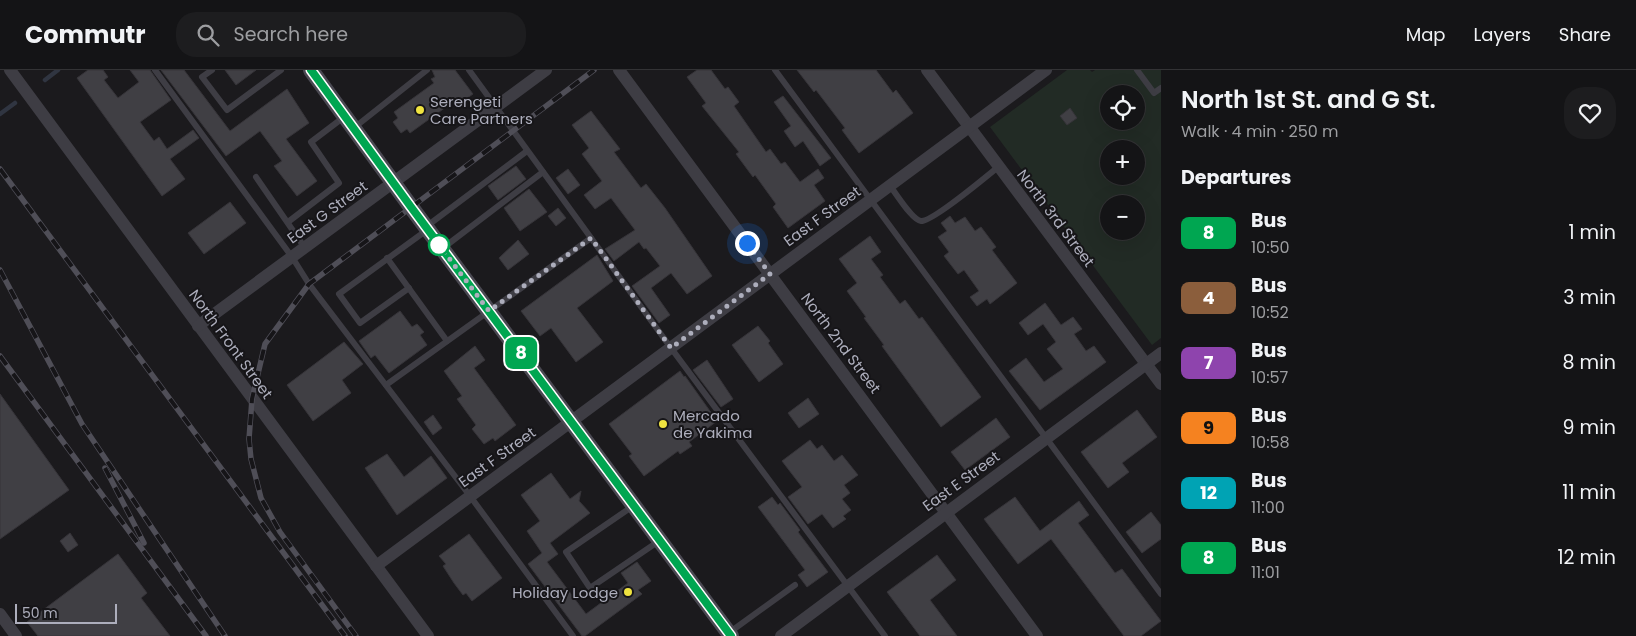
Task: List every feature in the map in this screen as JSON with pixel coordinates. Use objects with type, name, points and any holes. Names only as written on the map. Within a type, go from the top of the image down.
[{"type":"main road","points":[[311,70],[426,228],[730,634]]},
{"type":"street","name":"East G Street","points":[[198,326],[546,70]]},
{"type":"street","name":"North 2nd Street","points":[[619,70],[1037,636]]},
{"type":"street","name":"North 3rd Street","points":[[927,70],[968,128],[1161,384]]},
{"type":"street","name":"East F Street","points":[[376,566],[1046,70]]},
{"type":"street","name":"North Front Street","points":[[15,72],[198,326],[428,636]]},
{"type":"street","name":"East E Street","points":[[780,636],[1161,353]]},
{"type":"street","points":[[0,614],[16,636]]},
{"type":"lane","points":[[155,70],[292,257],[309,284],[470,496],[573,636]]},
{"type":"lane","points":[[212,70],[202,77],[227,110],[280,70]]},
{"type":"lane","points":[[288,222],[339,183],[311,142],[349,122],[428,70]]},
{"type":"lane","points":[[469,70],[671,348],[885,636]]},
{"type":"lane","points":[[775,70],[872,199],[1161,594]]},
{"type":"lane","points":[[1137,70],[1154,93],[1161,88]]},
{"type":"lane","points":[[409,288],[360,323],[338,294],[527,151]]},
{"type":"lane","points":[[890,186],[914,218],[920,221],[927,220],[998,167]]},
{"type":"lane","points":[[442,248],[543,172]]},
{"type":"lane","points":[[256,177],[305,248]]},
{"type":"lane","points":[[386,385],[591,238]]},
{"type":"lane","points":[[387,258],[447,341]]},
{"type":"lane","points":[[634,505],[566,552],[590,588],[660,540]]},
{"type":"lane","points":[[730,634],[794,585]]},
{"type":"shaded area","points":[[1067,70],[1090,70],[1092,72],[1095,70],[1161,70],[1161,338],[1152,345],[990,127]]},
{"type":"building","points":[[88,70],[103,70],[108,77],[104,80],[118,98],[139,82],[130,70],[150,70],[171,100],[140,122],[154,141],[159,137],[167,149],[193,130],[199,138],[170,159],[185,179],[162,196],[77,78]]},
{"type":"building","points":[[161,70],[184,70],[230,131],[287,89],[309,123],[286,139],[317,181],[297,196],[274,166],[282,161],[260,131],[226,156]]},
{"type":"building","points":[[225,70],[256,70],[236,85]]},
{"type":"building","points":[[432,70],[455,70],[473,94],[460,103],[457,99],[410,133],[407,129],[401,133],[393,122],[398,118],[394,112],[434,83],[431,79],[435,77]]},
{"type":"building","points":[[697,70],[711,70],[725,89],[728,87],[739,102],[734,106],[766,152],[770,149],[781,164],[785,162],[800,182],[818,169],[824,178],[814,185],[825,201],[788,228],[773,207],[776,204],[755,175],[753,177],[736,154],[739,152],[702,106],[706,103],[687,77]]},
{"type":"building","points":[[797,70],[876,70],[893,93],[896,90],[913,113],[859,153],[842,130],[845,128],[816,90],[814,92]]},
{"type":"building","points":[[783,96],[831,158],[820,166],[803,141],[795,147],[784,131],[791,126],[774,102]]},
{"type":"building","points":[[1070,108],[1077,118],[1067,125],[1060,116]]},
{"type":"building","points":[[591,111],[620,149],[614,152],[641,188],[646,184],[665,208],[712,276],[687,294],[671,273],[651,288],[670,315],[659,323],[632,286],[660,266],[639,242],[614,261],[605,249],[635,230],[611,198],[595,209],[584,195],[602,181],[582,154],[589,148],[572,125]]},
{"type":"building","points":[[516,166],[526,179],[498,200],[488,186]]},
{"type":"building","points":[[568,169],[580,185],[568,194],[556,178]]},
{"type":"building","points":[[529,189],[547,212],[520,231],[504,208]]},
{"type":"building","points":[[230,202],[246,223],[204,254],[188,233]]},
{"type":"building","points":[[558,208],[566,218],[556,226],[548,216]]},
{"type":"building","points":[[950,216],[955,223],[965,217],[975,231],[981,227],[996,247],[992,250],[1017,283],[990,304],[987,299],[977,306],[970,297],[979,291],[964,270],[958,274],[944,256],[949,252],[938,237],[947,231],[941,223]]},
{"type":"building","points":[[870,236],[881,252],[871,259],[883,275],[880,277],[900,304],[905,300],[919,319],[922,317],[981,397],[941,427],[882,346],[884,345],[847,291],[857,283],[839,259]]},
{"type":"building","points":[[518,240],[529,254],[508,270],[499,258]]},
{"type":"building","points":[[597,255],[613,281],[577,308],[603,342],[576,362],[551,328],[540,336],[521,311]]},
{"type":"building","points":[[1045,303],[1061,325],[1073,317],[1082,329],[1074,334],[1086,351],[1094,346],[1106,362],[1040,410],[1009,371],[1026,358],[1044,382],[1063,369],[1047,349],[1056,342],[1043,324],[1028,335],[1019,323]]},
{"type":"building","points":[[400,311],[412,327],[417,324],[424,332],[420,335],[427,345],[389,373],[375,355],[371,358],[359,341]]},
{"type":"building","points":[[758,326],[770,341],[768,343],[783,364],[759,382],[732,345]]},
{"type":"building","points":[[344,342],[363,364],[342,380],[351,393],[313,421],[287,385]]},
{"type":"building","points":[[475,346],[485,360],[474,368],[516,425],[495,441],[493,438],[484,444],[472,429],[476,425],[457,399],[462,396],[444,371]]},
{"type":"building","points":[[707,360],[733,399],[721,407],[693,370]]},
{"type":"building","points":[[680,371],[717,421],[689,442],[692,446],[680,454],[678,451],[644,476],[629,456],[632,454],[609,424]]},
{"type":"building","points":[[0,394],[69,490],[0,539]]},
{"type":"building","points":[[808,398],[819,414],[799,428],[788,413]]},
{"type":"building","points":[[1137,410],[1157,437],[1122,463],[1129,472],[1108,488],[1081,452]]},
{"type":"building","points":[[433,415],[442,428],[433,435],[424,422]]},
{"type":"building","points":[[996,418],[1010,437],[965,470],[951,452]]},
{"type":"building","points":[[810,440],[817,449],[822,445],[834,461],[842,455],[858,475],[844,485],[850,493],[842,499],[851,510],[843,516],[846,519],[833,528],[822,514],[808,524],[788,497],[802,487],[782,461]]},
{"type":"building","points":[[387,454],[404,477],[431,456],[447,478],[397,515],[365,468]]},
{"type":"building","points":[[551,473],[570,499],[581,491],[579,501],[590,513],[550,543],[558,554],[547,562],[586,614],[628,583],[621,573],[637,562],[651,581],[638,590],[642,594],[585,636],[582,636],[528,564],[542,553],[527,531],[540,521],[521,495]]},
{"type":"building","points":[[772,497],[778,505],[780,503],[800,530],[798,532],[828,572],[807,587],[798,575],[805,570],[758,507]]},
{"type":"building","points":[[1015,497],[1040,531],[1079,501],[1089,515],[1078,523],[1115,573],[1122,569],[1161,621],[1141,636],[1124,636],[1051,539],[1018,564],[984,519]]},
{"type":"building","points":[[1151,512],[1161,525],[1161,539],[1142,553],[1126,532]]},
{"type":"building","points":[[70,533],[78,545],[68,552],[60,541]]},
{"type":"building","points":[[469,534],[502,578],[472,601],[466,593],[463,595],[454,583],[443,566],[446,564],[439,556]]},
{"type":"building","points":[[118,554],[147,593],[141,598],[170,636],[38,636],[27,622]]},
{"type":"building","points":[[937,555],[956,580],[930,600],[957,636],[920,636],[887,592]]},
{"type":"waterway","points":[[45,80],[58,70]]},
{"type":"waterway","points":[[0,114],[15,103]]},
{"type":"railway","points":[[356,636],[280,532],[261,498],[251,459],[249,439],[252,399],[265,344],[309,284],[594,70]]},
{"type":"railway","points":[[0,169],[345,636]]},
{"type":"railway","points":[[0,270],[82,424],[225,636]]},
{"type":"railway","points":[[0,356],[206,636]]},
{"type":"railway","points":[[105,468],[144,543]]},
{"type":"bus line","name":"8","points":[[311,70],[731,636]]},
{"type":"place","name":"Serengeti Care Partners","points":[[420,110]]},
{"type":"place","name":"Mercado de Yakima","points":[[663,424]]},
{"type":"place","name":"Holiday Lodge","points":[[628,592]]},
{"type":"route","points":[[439,245],[489,311],[591,238],[671,348],[770,274],[747,243]]}]
